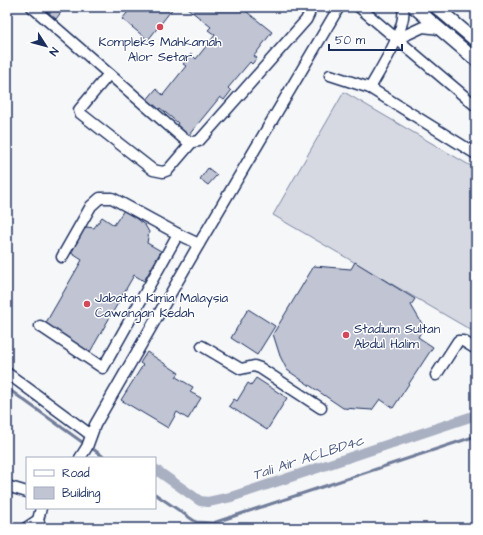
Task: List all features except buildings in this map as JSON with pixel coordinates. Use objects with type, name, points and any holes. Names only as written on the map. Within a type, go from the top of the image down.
[{"type":"main road","points":[[414,7],[476,60]]},
{"type":"main road","points":[[436,7],[476,41]]},
{"type":"street","points":[[32,7],[184,139],[192,142],[199,141],[306,20],[309,14],[306,7]]},
{"type":"street","points":[[81,457],[87,447],[99,418],[199,244],[339,7]]},
{"type":"street","points":[[359,7],[476,106]]},
{"type":"street","points":[[370,88],[397,39],[403,16],[403,7]]},
{"type":"street","points":[[397,39],[423,27],[440,29]]},
{"type":"street","points":[[109,74],[79,110],[80,113],[153,170],[163,172],[168,170],[192,142]]},
{"type":"street","points":[[330,75],[370,88],[476,154]]},
{"type":"street","points":[[62,257],[91,206],[100,198],[112,198],[199,244]]},
{"type":"street","points":[[40,326],[103,368],[178,234]]},
{"type":"street","points":[[436,375],[458,341],[464,341],[476,349]]},
{"type":"street","points":[[202,346],[241,369],[254,366],[260,368],[321,408]]},
{"type":"street","points":[[7,372],[91,435]]},
{"type":"street","points":[[7,486],[26,492]]},
{"type":"street","points":[[26,528],[40,524],[41,509]]},
{"type":"shaded area","points":[[344,92],[476,169],[476,333],[273,215]]},
{"type":"waterway","points":[[7,388],[82,442]]},
{"type":"waterway","name":"Tali Air ACLBD4c","points":[[156,470],[200,501],[208,502],[231,497],[476,415]]},
{"type":"waterway","points":[[156,495],[196,522],[213,523],[476,436]]},
{"type":"waterway","points":[[93,449],[104,457]]},
{"type":"place","name":"Kompleks Mahkamah Alor Setar","points":[[160,27]]},
{"type":"place","name":"Jabatan Kimia Malaysia Cawangan Kedah","points":[[87,304]]},
{"type":"place","name":"Stadium Sultan Abdul Halim","points":[[346,335]]}]
